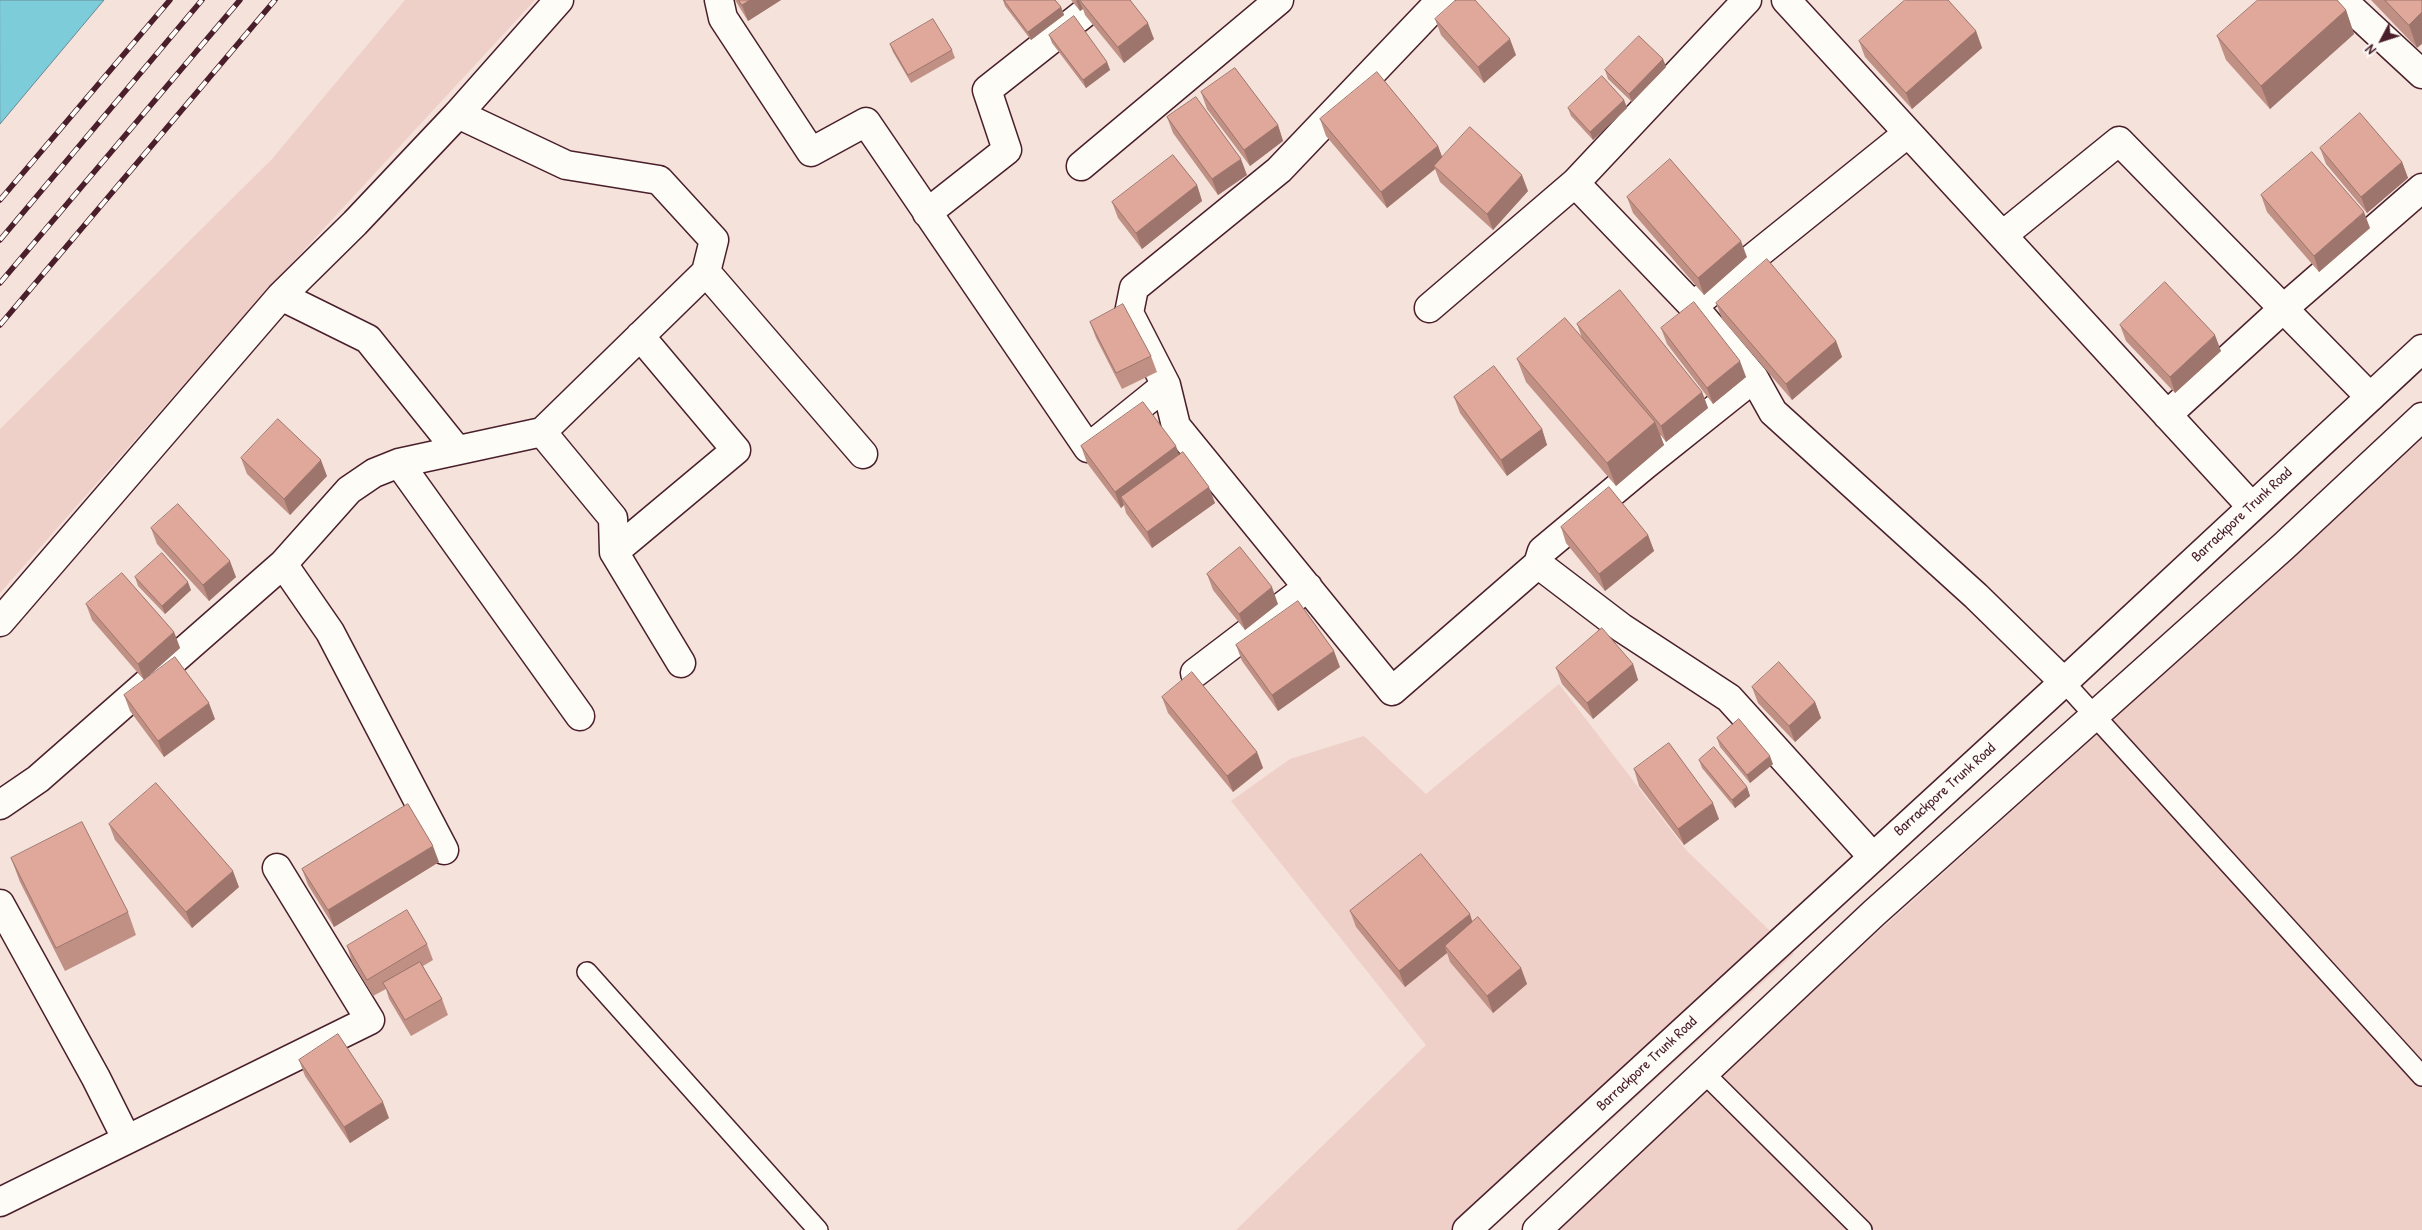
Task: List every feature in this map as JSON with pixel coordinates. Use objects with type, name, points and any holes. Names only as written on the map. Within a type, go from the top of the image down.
[{"type":"street","points":[[0,622],[281,296],[355,223],[458,114],[558,0]]},
{"type":"street","points":[[719,0],[723,18],[811,152],[866,122],[1088,448],[1166,385]]},
{"type":"street","points":[[927,212],[1007,150],[987,90],[1101,0]]},
{"type":"street","points":[[1081,166],[1279,0]]},
{"type":"street","points":[[1441,0],[1278,170],[1134,288],[1128,313],[1166,385],[1176,426],[1392,690],[1538,564],[1542,551],[1645,465],[1754,378]]},
{"type":"street","points":[[1428,308],[1575,183],[1746,0]]},
{"type":"street","points":[[1786,0],[2252,506]]},
{"type":"street","points":[[2342,0],[2422,74]]},
{"type":"street","points":[[0,805],[38,779],[283,564],[349,490],[374,473],[398,463],[542,432],[706,272],[714,240],[659,180],[566,165],[458,114]]},
{"type":"street","points":[[1693,306],[1908,133]]},
{"type":"street","points":[[2003,235],[2119,141],[2370,397]]},
{"type":"street","points":[[1575,183],[1693,306],[1754,378],[1773,412],[1976,596],[2064,682]]},
{"type":"street","points":[[2167,415],[2284,308],[2422,188]]},
{"type":"street","points":[[706,272],[863,454]]},
{"type":"street","points":[[281,296],[368,339],[457,450]]},
{"type":"street","points":[[614,552],[736,450],[640,336]]},
{"type":"street","name":"Barrackpore Trunk Road","points":[[1467,1230],[1872,856],[2064,682],[2422,349]]},
{"type":"street","points":[[1537,1230],[1874,913],[2284,546],[2422,417]]},
{"type":"street","points":[[542,432],[613,518],[614,552],[681,663]]},
{"type":"street","points":[[398,463],[580,716]]},
{"type":"street","points":[[283,564],[330,632],[444,850]]},
{"type":"street","points":[[1538,564],[1622,628],[1729,698],[1872,856]]},
{"type":"street","points":[[1195,673],[1308,587]]},
{"type":"street","points":[[0,1202],[126,1138],[370,1020],[277,868]]},
{"type":"street","points":[[0,904],[96,1078],[126,1138]]},
{"type":"lane","points":[[2064,682],[2422,1076]]},
{"type":"lane","points":[[587,972],[818,1230]]},
{"type":"lane","points":[[1704,1073],[1862,1230]]},
{"type":"shaded area","points":[[405,0],[535,0],[267,290],[0,593],[0,429],[272,159]]},
{"type":"shaded area","points":[[2422,439],[2422,1230],[1548,1230],[2003,819]]},
{"type":"shaded area","points":[[1559,684],[1687,851],[1794,954],[1490,1230],[1236,1230],[1426,1045],[1231,801],[1290,759],[1364,736],[1426,794]]},
{"type":"water","points":[[0,0],[104,0],[0,124]]},
{"type":"building","points":[[739,0],[750,0],[742,5]]},
{"type":"building","points":[[1004,0],[1055,0],[1061,7],[1028,32]]},
{"type":"building","points":[[1080,0],[1130,0],[1148,23],[1118,47]]},
{"type":"building","points":[[1456,0],[1475,0],[1510,39],[1478,67],[1435,19]]},
{"type":"building","points":[[1905,0],[1948,0],[1976,31],[1906,93],[1859,41]]},
{"type":"building","points":[[2258,0],[2337,0],[2346,10],[2261,86],[2217,36]]},
{"type":"building","points":[[2385,0],[2422,0],[2422,12],[2409,25]]},
{"type":"building","points":[[1074,16],[1107,62],[1083,80],[1049,35]]},
{"type":"building","points":[[933,19],[952,50],[908,75],[890,44]]},
{"type":"building","points":[[1639,36],[1663,59],[1629,94],[1605,70]]},
{"type":"building","points":[[1235,68],[1278,125],[1244,150],[1201,92]]},
{"type":"building","points":[[1377,72],[1438,146],[1381,192],[1320,119]]},
{"type":"building","points":[[1602,76],[1624,100],[1590,132],[1568,108]]},
{"type":"building","points":[[1196,97],[1241,159],[1212,179],[1167,117]]},
{"type":"building","points":[[2360,113],[2402,162],[2361,197],[2320,148]]},
{"type":"building","points":[[1470,127],[1522,175],[1487,214],[1434,166]]},
{"type":"building","points":[[2312,152],[2364,212],[2314,256],[2261,195]]},
{"type":"building","points":[[1173,155],[1197,185],[1136,233],[1112,202]]},
{"type":"building","points":[[1670,159],[1741,241],[1698,278],[1627,197]]},
{"type":"building","points":[[1767,259],[1836,341],[1786,384],[1716,303]]},
{"type":"building","points":[[2165,282],[2215,335],[2170,377],[2120,325]]},
{"type":"building","points":[[1620,290],[1702,392],[1661,426],[1577,324]]},
{"type":"building","points":[[1694,302],[1740,361],[1707,388],[1661,328]]},
{"type":"building","points":[[1123,304],[1151,356],[1116,373],[1090,322]]},
{"type":"building","points":[[1565,318],[1655,422],[1607,463],[1517,359]]},
{"type":"building","points":[[1494,366],[1542,429],[1501,460],[1454,397]]},
{"type":"building","points":[[1143,402],[1176,446],[1115,492],[1081,446]]},
{"type":"building","points":[[278,419],[321,460],[284,499],[241,458]]},
{"type":"building","points":[[1183,452],[1209,487],[1147,532],[1121,497]]},
{"type":"building","points":[[1609,487],[1648,535],[1599,574],[1561,527]]},
{"type":"building","points":[[178,504],[230,561],[203,585],[151,528]]},
{"type":"building","points":[[1240,547],[1272,587],[1239,614],[1207,574]]},
{"type":"building","points":[[162,553],[188,582],[162,606],[135,577]]},
{"type":"building","points":[[122,573],[174,632],[138,664],[86,604]]},
{"type":"building","points":[[1298,601],[1334,651],[1272,695],[1236,645]]},
{"type":"building","points":[[1602,628],[1633,664],[1587,703],[1556,668]]},
{"type":"building","points":[[175,657],[209,703],[158,741],[124,695]]},
{"type":"building","points":[[1779,662],[1815,702],[1789,726],[1752,687]]},
{"type":"building","points":[[1192,672],[1257,752],[1227,776],[1162,697]]},
{"type":"building","points":[[1739,719],[1770,756],[1747,775],[1717,738]]},
{"type":"building","points":[[1669,743],[1713,803],[1678,829],[1634,769]]},
{"type":"building","points":[[1714,747],[1747,787],[1732,800],[1699,760]]},
{"type":"building","points":[[156,783],[233,871],[186,912],[109,824]]},
{"type":"building","points":[[408,804],[433,846],[328,910],[302,869]]},
{"type":"building","points":[[82,822],[128,912],[56,948],[11,858]]},
{"type":"building","points":[[1421,854],[1470,914],[1399,971],[1350,911]]},
{"type":"building","points":[[407,910],[427,944],[367,980],[347,946]]},
{"type":"building","points":[[1478,917],[1521,968],[1487,996],[1445,946]]},
{"type":"building","points":[[420,962],[442,999],[405,1020],[383,983]]},
{"type":"building","points":[[338,1034],[383,1102],[344,1127],[299,1060]]},
{"type":"railway","points":[[0,200],[170,0]]},
{"type":"railway","points":[[0,240],[202,0]]},
{"type":"railway","points":[[0,283],[240,0]]},
{"type":"railway","points":[[0,325],[275,0]]}]
